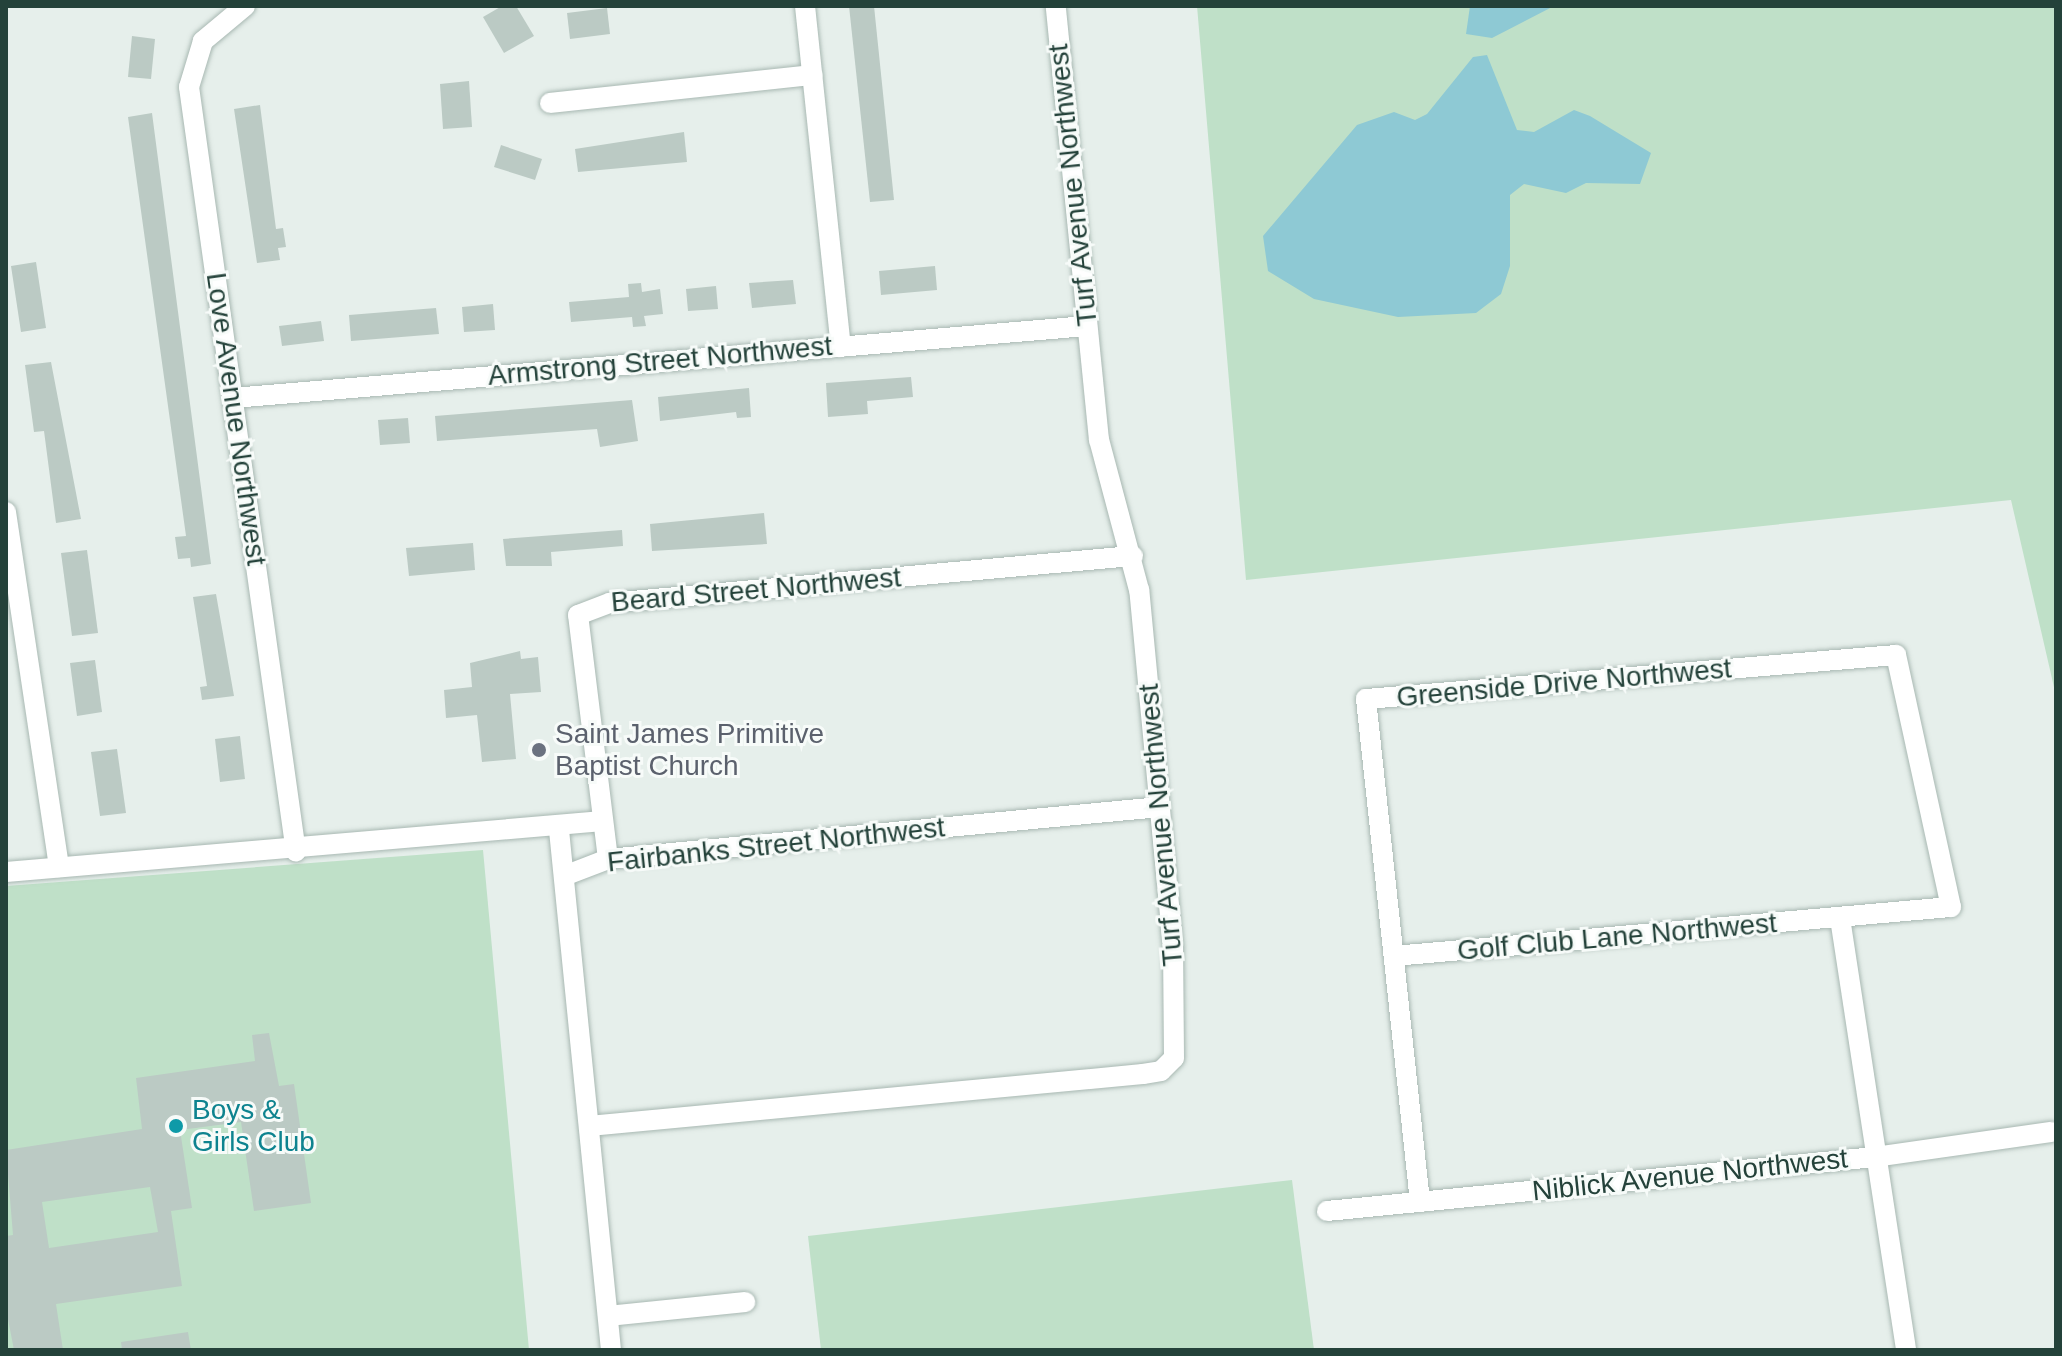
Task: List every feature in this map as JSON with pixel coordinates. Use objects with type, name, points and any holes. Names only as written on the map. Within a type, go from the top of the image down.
[{"type":"street","name":"Love Avenue Northwest","points":[[245,6],[203,41],[189,87],[296,852]]},
{"type":"street","points":[[805,6],[841,347]]},
{"type":"street","name":"Turf Avenue Northwest","points":[[589,1126],[1161,1071],[1179,1037],[1160,807],[1133,556],[1099,440],[1056,6]]},
{"type":"street","points":[[550,103],[813,75]]},
{"type":"street","name":"Armstrong Street Northwest","points":[[233,398],[1087,326]]},
{"type":"street","points":[[6,512],[59,867]]},
{"type":"street","name":"Beard Street Northwest","points":[[608,859],[578,615],[592,606],[1133,556]]},
{"type":"street","name":"Greenside Drive Northwest","points":[[1420,1202],[1366,699],[1896,655],[1951,907],[1840,918]]},
{"type":"street","name":"Fairbanks Street Northwest","points":[[564,876],[608,859],[1160,807]]},
{"type":"street","points":[[6,872],[559,830],[603,821]]},
{"type":"street","points":[[559,830],[611,1350]]},
{"type":"street","points":[[1840,918],[1906,1350]]},
{"type":"street","name":"Golf Club Lane Northwest","points":[[1394,956],[1840,918]]},
{"type":"street","name":"Niblick Avenue Northwest","points":[[1327,1211],[1875,1157],[2051,1132]]},
{"type":"street","points":[[608,1316],[745,1302]]},
{"type":"green space","points":[[1197,6],[2056,6],[2056,696],[2011,500],[1246,580]]},
{"type":"green space","points":[[483,850],[529,1350],[6,1350],[6,886]]},
{"type":"green space","points":[[1292,1180],[1314,1350],[821,1350],[808,1236]]},
{"type":"water","points":[[1470,6],[1554,6],[1492,38],[1466,34]]},
{"type":"water","points":[[1487,55],[1517,130],[1534,132],[1574,110],[1590,116],[1651,153],[1640,184],[1586,183],[1566,193],[1524,184],[1510,195],[1510,266],[1501,294],[1476,313],[1398,317],[1314,299],[1268,271],[1263,236],[1357,125],[1394,112],[1415,120],[1427,114],[1473,57]]},
{"type":"building","points":[[502,6],[516,6],[534,36],[504,53],[483,17]]},
{"type":"building","points":[[849,6],[874,6],[894,200],[870,202]]},
{"type":"building","points":[[607,8],[610,34],[570,39],[567,13]]},
{"type":"building","points":[[132,36],[155,39],[151,79],[128,77]]},
{"type":"building","points":[[469,81],[472,127],[443,129],[440,84]]},
{"type":"building","points":[[260,105],[276,229],[283,228],[286,247],[278,248],[280,260],[257,263],[234,109]]},
{"type":"building","points":[[152,113],[211,564],[191,567],[190,558],[178,559],[175,537],[186,536],[128,117]]},
{"type":"building","points":[[684,132],[687,162],[578,172],[575,149]]},
{"type":"building","points":[[501,145],[542,159],[535,180],[494,167]]},
{"type":"building","points":[[36,262],[46,328],[21,332],[11,266]]},
{"type":"building","points":[[935,266],[937,290],[881,295],[879,271]]},
{"type":"building","points":[[793,280],[796,304],[752,308],[749,283]]},
{"type":"building","points":[[641,283],[642,292],[660,289],[663,314],[644,316],[646,326],[633,327],[632,317],[571,322],[569,302],[629,297],[628,284]]},
{"type":"building","points":[[716,286],[718,309],[688,311],[686,289]]},
{"type":"building","points":[[493,304],[495,330],[464,332],[462,307]]},
{"type":"building","points":[[436,308],[439,334],[351,341],[349,315]]},
{"type":"building","points":[[321,321],[324,341],[282,346],[279,326]]},
{"type":"building","points":[[51,362],[81,519],[56,523],[44,431],[34,432],[25,365]]},
{"type":"building","points":[[911,377],[913,397],[867,401],[868,414],[828,417],[826,383]]},
{"type":"building","points":[[749,388],[751,417],[737,418],[736,412],[660,421],[658,397]]},
{"type":"building","points":[[632,400],[638,441],[600,447],[597,429],[437,441],[435,416]]},
{"type":"building","points":[[408,418],[410,443],[380,445],[378,420]]},
{"type":"building","points":[[764,513],[767,544],[652,551],[650,524]]},
{"type":"building","points":[[622,530],[623,546],[551,552],[552,566],[506,566],[503,539]]},
{"type":"building","points":[[473,543],[475,570],[409,576],[406,548]]},
{"type":"building","points":[[87,550],[98,633],[72,636],[61,553]]},
{"type":"building","points":[[216,594],[234,696],[202,700],[200,687],[207,686],[193,597]]},
{"type":"building","points":[[520,651],[521,659],[538,657],[541,692],[510,694],[516,759],[482,762],[477,715],[446,718],[444,690],[472,687],[470,663]]},
{"type":"building","points":[[95,660],[102,712],[77,716],[70,663]]},
{"type":"building","points":[[240,736],[245,779],[220,782],[215,739]]},
{"type":"building","points":[[117,749],[126,813],[100,816],[91,752]]},
{"type":"building","points":[[269,1033],[279,1086],[294,1084],[311,1203],[254,1211],[241,1122],[180,1130],[192,1208],[171,1211],[182,1286],[56,1304],[63,1350],[14,1350],[6,1309],[6,1236],[13,1235],[6,1150],[142,1129],[136,1078],[255,1061],[252,1035]],"holes":[[[150,1187],[158,1232],[49,1248],[42,1202]]]},
{"type":"building","points":[[188,1332],[191,1350],[122,1350],[121,1342]]},
{"type":"place","name":"Saint James Primitive Baptist Church","points":[[539,750]]},
{"type":"place","name":"Boys & Girls Club","points":[[176,1126]]}]
